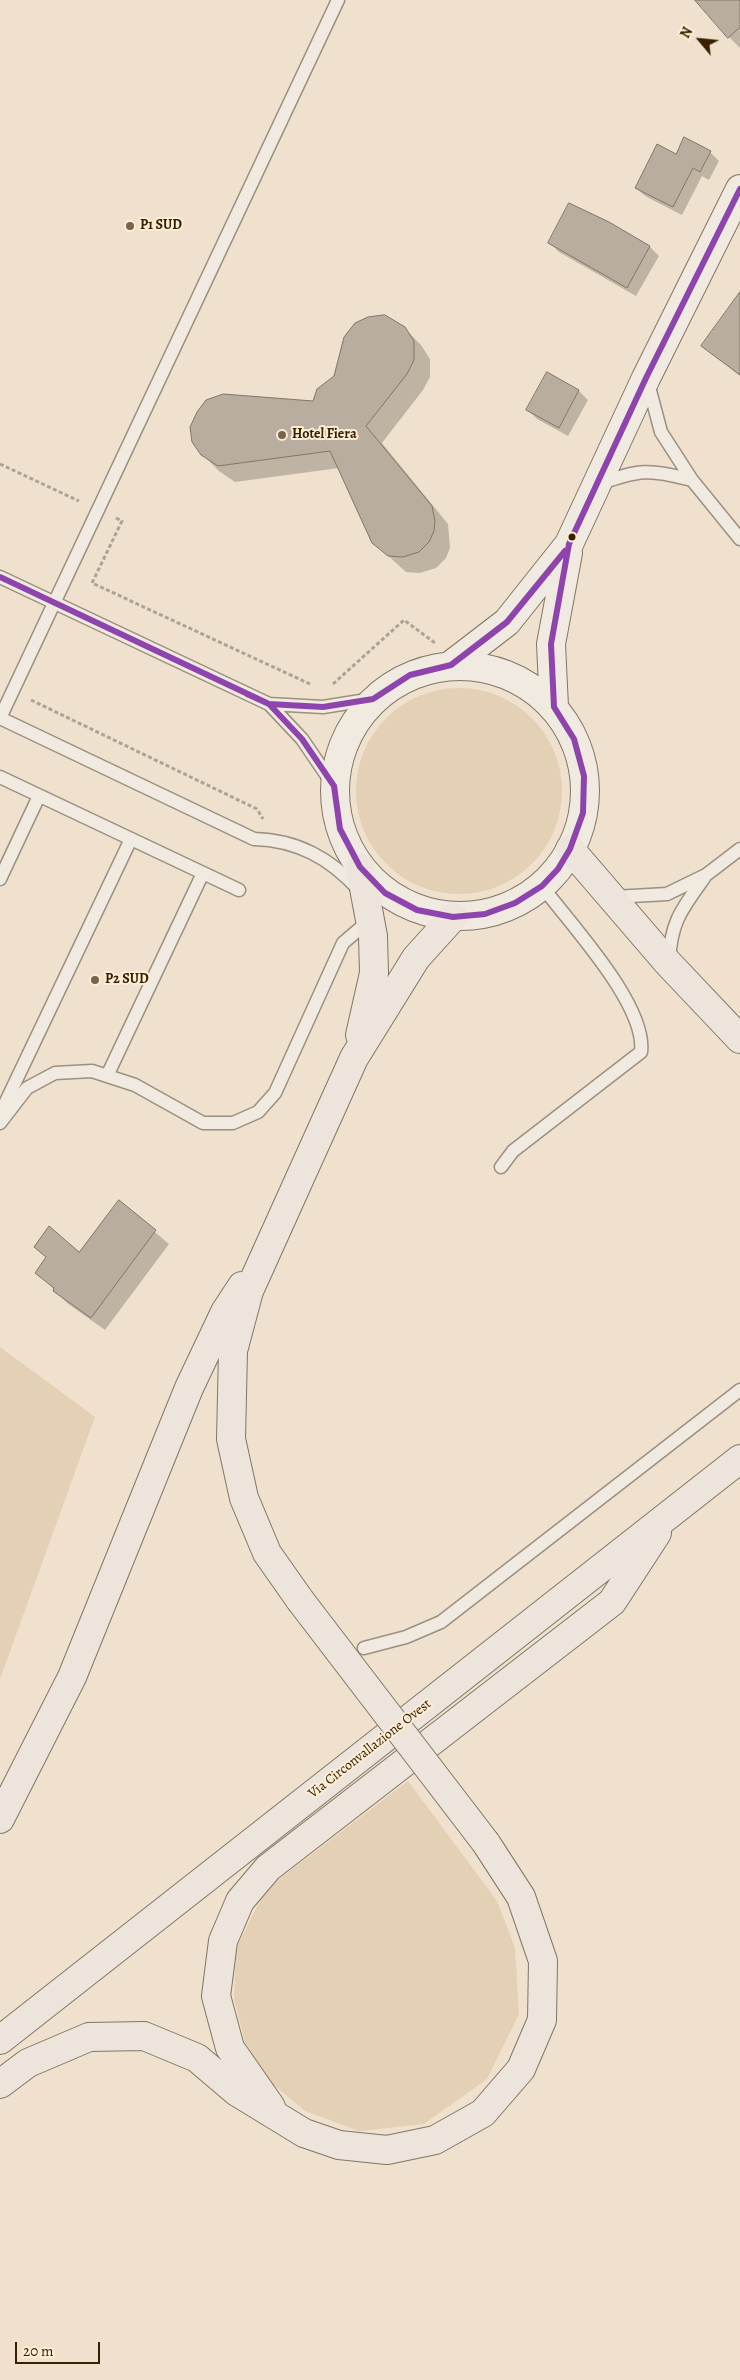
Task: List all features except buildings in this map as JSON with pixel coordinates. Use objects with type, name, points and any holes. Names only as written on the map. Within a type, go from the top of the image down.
[{"type":"main road","points":[[451,665],[507,622],[569,544],[646,378],[740,189]]},
{"type":"main road","points":[[554,707],[551,644],[569,544]]},
{"type":"main road","points":[[451,665],[489,669],[524,683],[554,707],[574,739],[584,776],[583,814],[570,849],[558,869],[542,886],[515,903],[485,914],[453,917],[417,910],[385,892],[360,867],[340,829],[334,786],[343,746],[353,724],[373,699],[410,675],[451,665]]},
{"type":"main road","points":[[570,849],[668,963],[740,1039]]},
{"type":"main road","points":[[354,1058],[374,973],[374,936],[360,867]]},
{"type":"main road","points":[[0,2084],[28,2063],[89,2037],[144,2036],[197,2058],[237,2092],[304,2133],[340,2145],[387,2150],[435,2140],[483,2113],[521,2069],[542,2020],[543,1961],[521,1897],[486,1843],[300,1600],[267,1553],[244,1498],[230,1439],[233,1351],[249,1291],[354,1058],[416,958],[453,917]]},
{"type":"main road","points":[[0,1819],[72,1677],[189,1388],[225,1312],[275,1234]]},
{"type":"main road","name":"Via Circonvallazione Ovest","points":[[0,2040],[740,1459]]},
{"type":"main road","points":[[274,2113],[230,2048],[216,1996],[223,1941],[240,1901],[268,1868],[612,1602],[669,1514]]},
{"type":"lane","points":[[0,1124],[27,1088],[55,1073],[92,1071],[135,1085],[203,1123],[233,1123],[258,1112],[275,1093],[343,943],[367,907],[346,876],[309,850],[275,840],[254,839],[0,718],[56,604],[338,0]]},
{"type":"lane","points":[[646,378],[661,432],[692,480],[740,539]]},
{"type":"lane","points":[[598,484],[635,471],[655,471],[692,480]]},
{"type":"lane","points":[[0,577],[269,704],[302,738],[334,786]]},
{"type":"lane","points":[[269,704],[323,707],[373,699]]},
{"type":"lane","points":[[0,777],[239,890]]},
{"type":"lane","points":[[0,879],[40,796]]},
{"type":"lane","points":[[0,1114],[131,839]]},
{"type":"lane","points":[[611,897],[668,894],[706,875],[740,849]]},
{"type":"lane","points":[[108,1076],[203,874]]},
{"type":"lane","points":[[668,963],[670,937],[677,917],[706,875]]},
{"type":"lane","points":[[501,1167],[513,1151],[642,1052],[643,1040],[618,983],[542,886]]},
{"type":"lane","points":[[364,1648],[406,1637],[440,1622],[740,1390]]},
{"type":"path","points":[[0,464],[122,521],[92,583],[313,686]]},
{"type":"path","points":[[327,684],[334,684],[404,620],[436,643]]},
{"type":"path","points":[[13,691],[257,809],[275,840]]},
{"type":"shaded area","points":[[449,688],[469,688],[489,692],[508,700],[525,711],[539,725],[550,742],[558,761],[562,791],[558,821],[550,840],[539,857],[525,871],[508,882],[489,890],[469,894],[449,894],[429,890],[410,882],[393,871],[379,857],[368,840],[360,821],[356,801],[356,781],[360,761],[368,742],[379,725],[393,711],[410,700],[429,692]]},
{"type":"shaded area","points":[[0,1347],[95,1417],[0,1679]]},
{"type":"shaded area","points":[[408,1781],[497,1901],[515,1948],[519,2014],[487,2079],[424,2124],[359,2131],[305,2111],[270,2082],[245,2042],[234,1999],[236,1948],[266,1889]]},
{"type":"transit line","points":[[0,577],[269,704],[302,739],[334,786],[340,829],[360,867],[385,893],[417,910],[453,917],[485,914],[515,903],[542,886],[558,869],[570,849],[583,813],[584,776],[574,739],[554,707],[551,644],[569,544],[646,378],[740,189]]},
{"type":"transit line","points":[[247,694],[269,704],[323,707],[373,699],[410,675],[451,665],[507,622],[565,551]]},
{"type":"place","name":"P1 SUD","points":[[130,226]]},
{"type":"place","name":"Hotel Fiera","points":[[282,435]]},
{"type":"place","name":"P2 SUD","points":[[95,980]]}]
